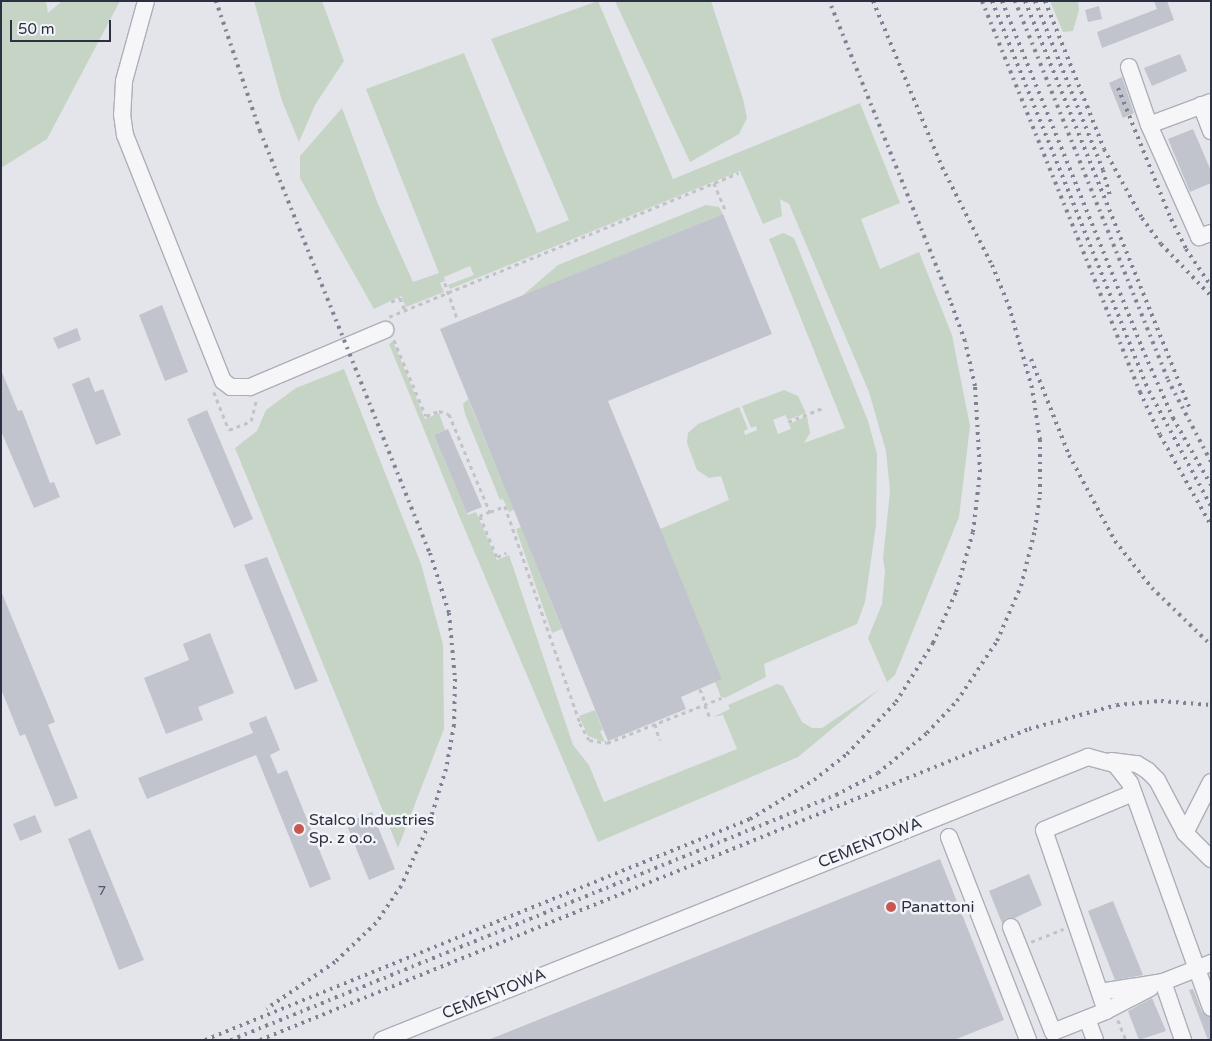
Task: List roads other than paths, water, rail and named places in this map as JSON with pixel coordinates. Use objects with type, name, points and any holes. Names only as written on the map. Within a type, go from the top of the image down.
[{"type":"lane","points":[[146,1],[124,81],[122,114],[125,135],[223,381],[231,387],[250,387],[390,333]]},
{"type":"lane","points":[[1129,67],[1149,125],[1199,237],[1211,233]]},
{"type":"lane","points":[[1149,125],[1206,103],[1211,131]]},
{"type":"lane","name":"CEMENTOWA","points":[[382,1040],[1079,759],[1098,757],[1111,761],[1137,764],[1148,770],[1157,780],[1185,833],[1211,859]]},
{"type":"lane","points":[[1111,761],[1125,775],[1204,966],[1211,1008]]},
{"type":"lane","points":[[1185,833],[1211,782]]},
{"type":"lane","points":[[1110,1009],[1100,992],[1044,830],[1133,793]]},
{"type":"lane","points":[[949,838],[1028,1040]]},
{"type":"lane","points":[[1011,928],[1053,1032],[1110,1009],[1163,982],[1204,966]]},
{"type":"lane","points":[[1100,992],[1163,982]]},
{"type":"lane","points":[[1163,982],[1183,1040]]},
{"type":"lane","points":[[1087,1019],[1095,1040]]},
{"type":"railway","points":[[216,1],[260,131],[430,553],[449,613],[455,679],[454,725],[446,769],[429,824],[401,886],[376,923],[335,962],[266,1009]]},
{"type":"railway","points":[[205,1040],[750,819],[814,780],[847,754],[896,702],[933,643],[956,592],[973,532],[980,472],[975,386],[965,341],[950,300],[829,1]]},
{"type":"railway","points":[[873,1],[942,167],[992,265],[1011,311]]},
{"type":"railway","points":[[982,1],[1140,392],[1160,435],[1211,525]]},
{"type":"railway","points":[[992,1],[1149,391],[1211,506]]},
{"type":"railway","points":[[1002,1],[1142,348],[1173,418],[1211,485]]},
{"type":"railway","points":[[1015,1],[1168,380],[1211,462]]},
{"type":"railway","points":[[1025,1],[1189,407]]},
{"type":"railway","points":[[1035,1],[1103,170],[1110,197]]},
{"type":"railway","points":[[1045,1],[1089,111]]},
{"type":"railway","points":[[1118,88],[1171,219],[1186,249],[1211,286]]},
{"type":"railway","points":[[1087,106],[1104,149],[1142,218],[1161,244],[1211,296]]},
{"type":"railway","points":[[231,1040],[836,795],[878,773],[927,733],[957,701],[997,641],[1021,586],[1035,530],[1040,494],[1040,440],[1032,388],[1009,306]]},
{"type":"railway","points":[[1031,359],[1069,455],[1115,541],[1152,588],[1211,645]]},
{"type":"railway","points":[[260,1040],[1029,729],[1117,705],[1161,701],[1211,705]]},
{"type":"place","name":"Stalco Industries Sp. z o.o.","points":[[299,829]]},
{"type":"place","name":"Panattoni","points":[[891,907]]}]
